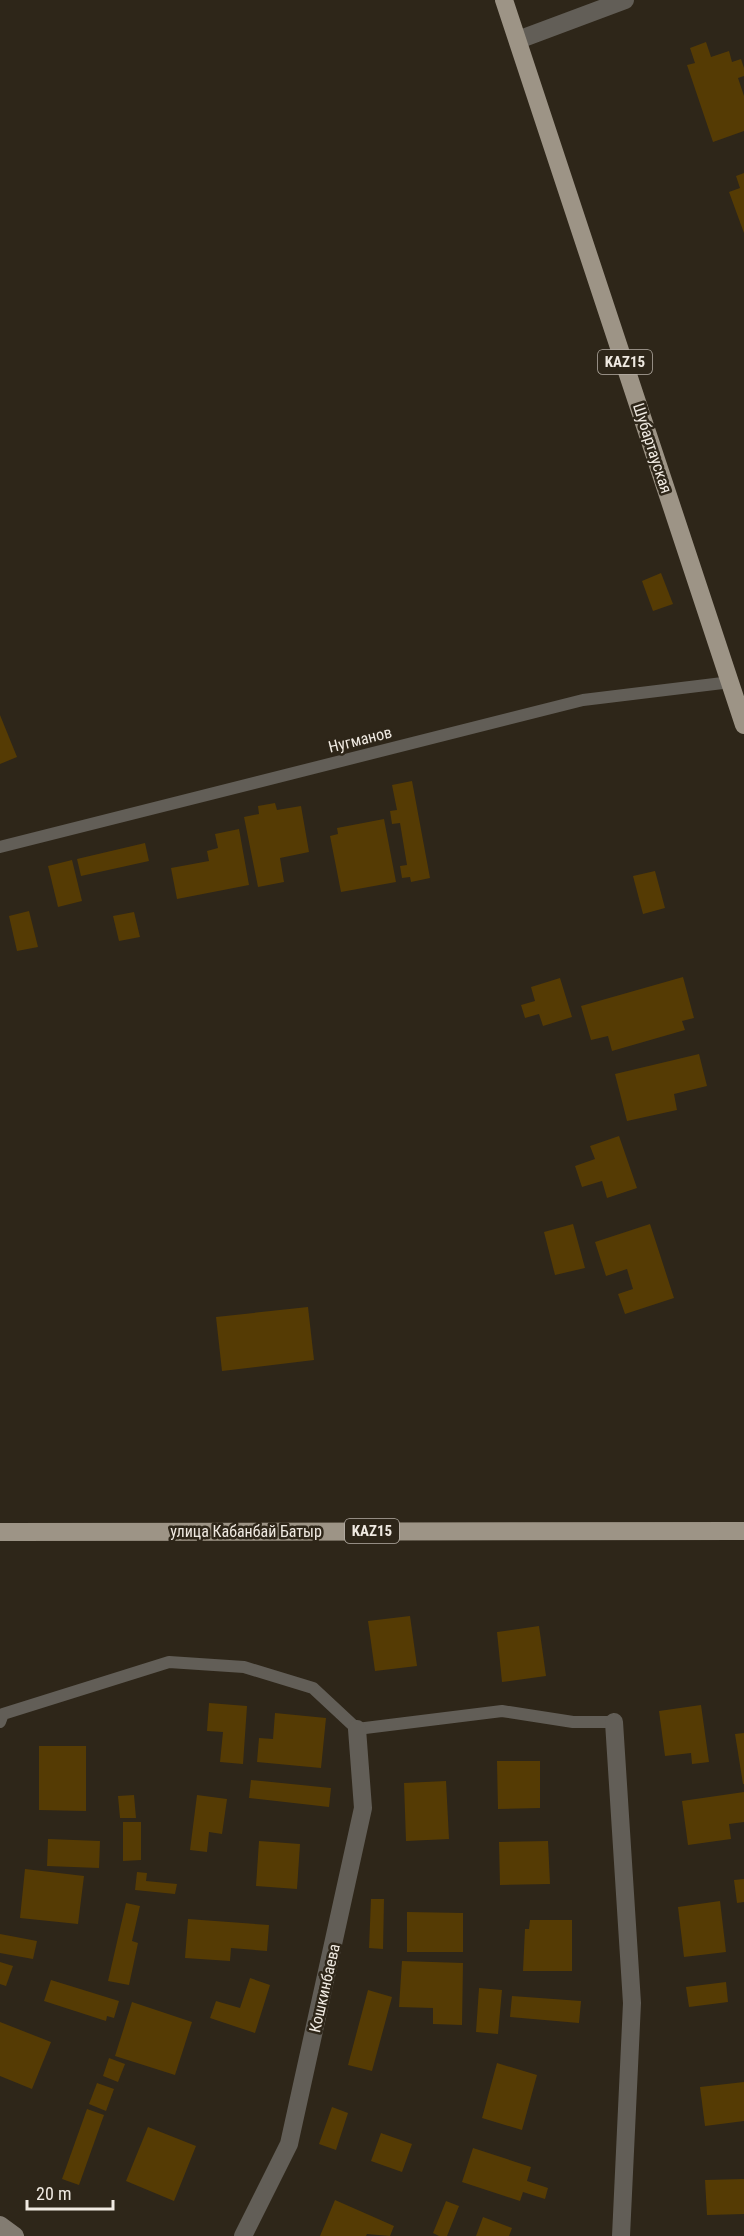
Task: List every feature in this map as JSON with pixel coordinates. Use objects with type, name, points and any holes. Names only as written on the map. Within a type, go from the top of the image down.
[{"type":"main road","name":"Шубартауская","points":[[504,0],[744,724]]},
{"type":"main road","name":"улица Кабанбай Батыр","points":[[0,1532],[744,1531]]},
{"type":"main road","points":[[0,2225],[15,2236]]},
{"type":"street","points":[[518,40],[625,0]]},
{"type":"street","points":[[614,1722],[632,2003],[621,2236]]},
{"type":"street","name":"Кошкинбаева","points":[[243,2236],[289,2144],[363,1808],[357,1729]]},
{"type":"lane","name":"Нугманов","points":[[0,847],[582,700],[731,682]]},
{"type":"lane","points":[[0,1722],[3,1714],[169,1662],[244,1667],[313,1688],[357,1729],[502,1711],[573,1722],[614,1722]]},
{"type":"building","points":[[706,42],[711,57],[729,51],[732,62],[741,59],[744,68],[744,76],[738,78],[744,96],[744,131],[713,142],[687,65],[695,63],[690,48]]},
{"type":"building","points":[[744,173],[744,233],[729,192],[740,188],[736,176]]},
{"type":"building","points":[[661,573],[673,604],[653,611],[642,581]]},
{"type":"building","points":[[0,715],[17,757],[0,764]]},
{"type":"building","points":[[412,781],[430,878],[411,882],[410,877],[402,878],[400,866],[407,865],[400,823],[392,824],[390,811],[397,810],[392,785]]},
{"type":"building","points":[[275,803],[277,810],[301,806],[309,852],[280,858],[284,882],[258,887],[244,817],[259,814],[258,806]]},
{"type":"building","points":[[384,819],[396,882],[341,892],[330,836],[338,834],[337,828]]},
{"type":"building","points":[[239,829],[249,885],[177,899],[171,868],[209,861],[207,851],[218,848],[215,834]]},
{"type":"building","points":[[145,843],[149,861],[81,876],[77,859]]},
{"type":"building","points":[[72,860],[82,901],[58,907],[48,866]]},
{"type":"building","points":[[655,871],[665,908],[643,914],[633,876]]},
{"type":"building","points":[[29,911],[38,947],[17,951],[9,916]]},
{"type":"building","points":[[134,912],[140,937],[119,941],[113,916]]},
{"type":"building","points":[[683,977],[694,1018],[682,1021],[685,1030],[612,1051],[608,1036],[591,1040],[581,1006]]},
{"type":"building","points":[[560,978],[572,1017],[543,1026],[539,1014],[525,1018],[521,1005],[535,1001],[531,987]]},
{"type":"building","points":[[699,1054],[707,1086],[674,1094],[677,1110],[627,1121],[615,1074]]},
{"type":"building","points":[[619,1136],[637,1188],[607,1198],[602,1181],[582,1187],[575,1166],[595,1159],[590,1146]]},
{"type":"building","points":[[573,1224],[585,1268],[555,1275],[544,1232]]},
{"type":"building","points":[[650,1224],[674,1298],[625,1314],[618,1294],[633,1289],[627,1269],[606,1276],[595,1242]]},
{"type":"building","points":[[308,1307],[314,1360],[222,1371],[216,1317]]},
{"type":"building","points":[[410,1616],[417,1666],[375,1671],[368,1621]]},
{"type":"building","points":[[539,1626],[546,1676],[502,1682],[497,1632]]},
{"type":"building","points":[[209,1703],[247,1706],[243,1764],[220,1762],[223,1732],[207,1731]]},
{"type":"building","points":[[701,1705],[709,1762],[692,1764],[691,1753],[665,1756],[659,1711]]},
{"type":"building","points":[[275,1713],[326,1718],[321,1768],[257,1762],[259,1738],[273,1739]]},
{"type":"building","points":[[744,1733],[744,1784],[743,1784],[735,1734]]},
{"type":"building","points":[[39,1746],[86,1746],[86,1811],[39,1810]]},
{"type":"building","points":[[497,1761],[540,1761],[540,1808],[498,1809]]},
{"type":"building","points":[[251,1780],[331,1788],[329,1807],[249,1798]]},
{"type":"building","points":[[446,1781],[449,1839],[406,1841],[404,1783]]},
{"type":"building","points":[[744,1792],[744,1822],[729,1824],[731,1839],[688,1845],[682,1801]]},
{"type":"building","points":[[134,1795],[136,1818],[120,1818],[118,1796]]},
{"type":"building","points":[[197,1795],[227,1799],[222,1834],[209,1832],[207,1852],[190,1850]]},
{"type":"building","points":[[123,1822],[141,1822],[141,1860],[123,1861]]},
{"type":"building","points":[[48,1839],[100,1841],[99,1868],[47,1866]]},
{"type":"building","points":[[259,1841],[300,1844],[297,1889],[256,1886]]},
{"type":"building","points":[[548,1841],[550,1884],[500,1885],[499,1842]]},
{"type":"building","points":[[25,1869],[84,1876],[78,1924],[20,1918]]},
{"type":"building","points":[[137,1872],[147,1873],[146,1881],[177,1884],[175,1894],[135,1890]]},
{"type":"building","points":[[744,1879],[744,1902],[737,1903],[734,1880]]},
{"type":"building","points":[[371,1899],[384,1899],[383,1949],[369,1948]]},
{"type":"building","points":[[720,1901],[726,1952],[684,1957],[678,1907]]},
{"type":"building","points":[[126,1903],[140,1906],[132,1941],[138,1943],[129,1985],[108,1981]]},
{"type":"building","points":[[407,1912],[463,1913],[463,1952],[407,1952]]},
{"type":"building","points":[[188,1919],[269,1925],[267,1951],[231,1948],[230,1961],[185,1958]]},
{"type":"building","points":[[530,1920],[572,1920],[572,1971],[523,1971],[525,1929],[529,1929]]},
{"type":"building","points":[[0,1934],[37,1941],[33,1959],[0,1953]]},
{"type":"building","points":[[402,1961],[463,1963],[462,2025],[433,2024],[433,2008],[399,2007]]},
{"type":"building","points":[[0,1962],[13,1966],[6,1986],[0,1984]]},
{"type":"building","points":[[250,1978],[270,1985],[255,2033],[210,2018],[216,2001],[240,2008]]},
{"type":"building","points":[[51,1980],[119,2001],[114,2018],[107,2016],[106,2021],[44,2001]]},
{"type":"building","points":[[726,1982],[728,2002],[689,2007],[686,1987]]},
{"type":"building","points":[[479,1988],[502,1990],[498,2034],[476,2032]]},
{"type":"building","points":[[368,1990],[392,1997],[372,2071],[348,2065]]},
{"type":"building","points":[[512,1996],[581,2001],[579,2023],[510,2017]]},
{"type":"building","points":[[132,2002],[192,2022],[175,2075],[115,2056]]},
{"type":"building","points":[[0,2022],[51,2042],[32,2089],[0,2076]]},
{"type":"building","points":[[109,2058],[125,2064],[118,2082],[103,2076]]},
{"type":"building","points":[[497,2063],[537,2075],[522,2130],[482,2118]]},
{"type":"building","points":[[744,2082],[744,2121],[705,2126],[700,2087]]},
{"type":"building","points":[[97,2083],[114,2089],[106,2111],[89,2104]]},
{"type":"building","points":[[332,2107],[348,2113],[336,2150],[319,2144]]},
{"type":"building","points":[[87,2109],[104,2115],[79,2185],[62,2179]]},
{"type":"building","points":[[148,2127],[196,2146],[174,2201],[126,2181]]},
{"type":"building","points":[[381,2133],[412,2144],[402,2172],[371,2161]]},
{"type":"building","points":[[473,2148],[531,2167],[527,2181],[548,2188],[545,2199],[523,2192],[520,2201],[462,2182]]},
{"type":"building","points":[[744,2179],[744,2214],[707,2215],[705,2180]]},
{"type":"building","points":[[335,2200],[394,2226],[390,2236],[367,2234],[366,2236],[320,2236]]},
{"type":"building","points":[[446,2201],[459,2206],[447,2236],[439,2236],[433,2233]]},
{"type":"building","points":[[483,2217],[512,2228],[509,2236],[476,2236]]}]
